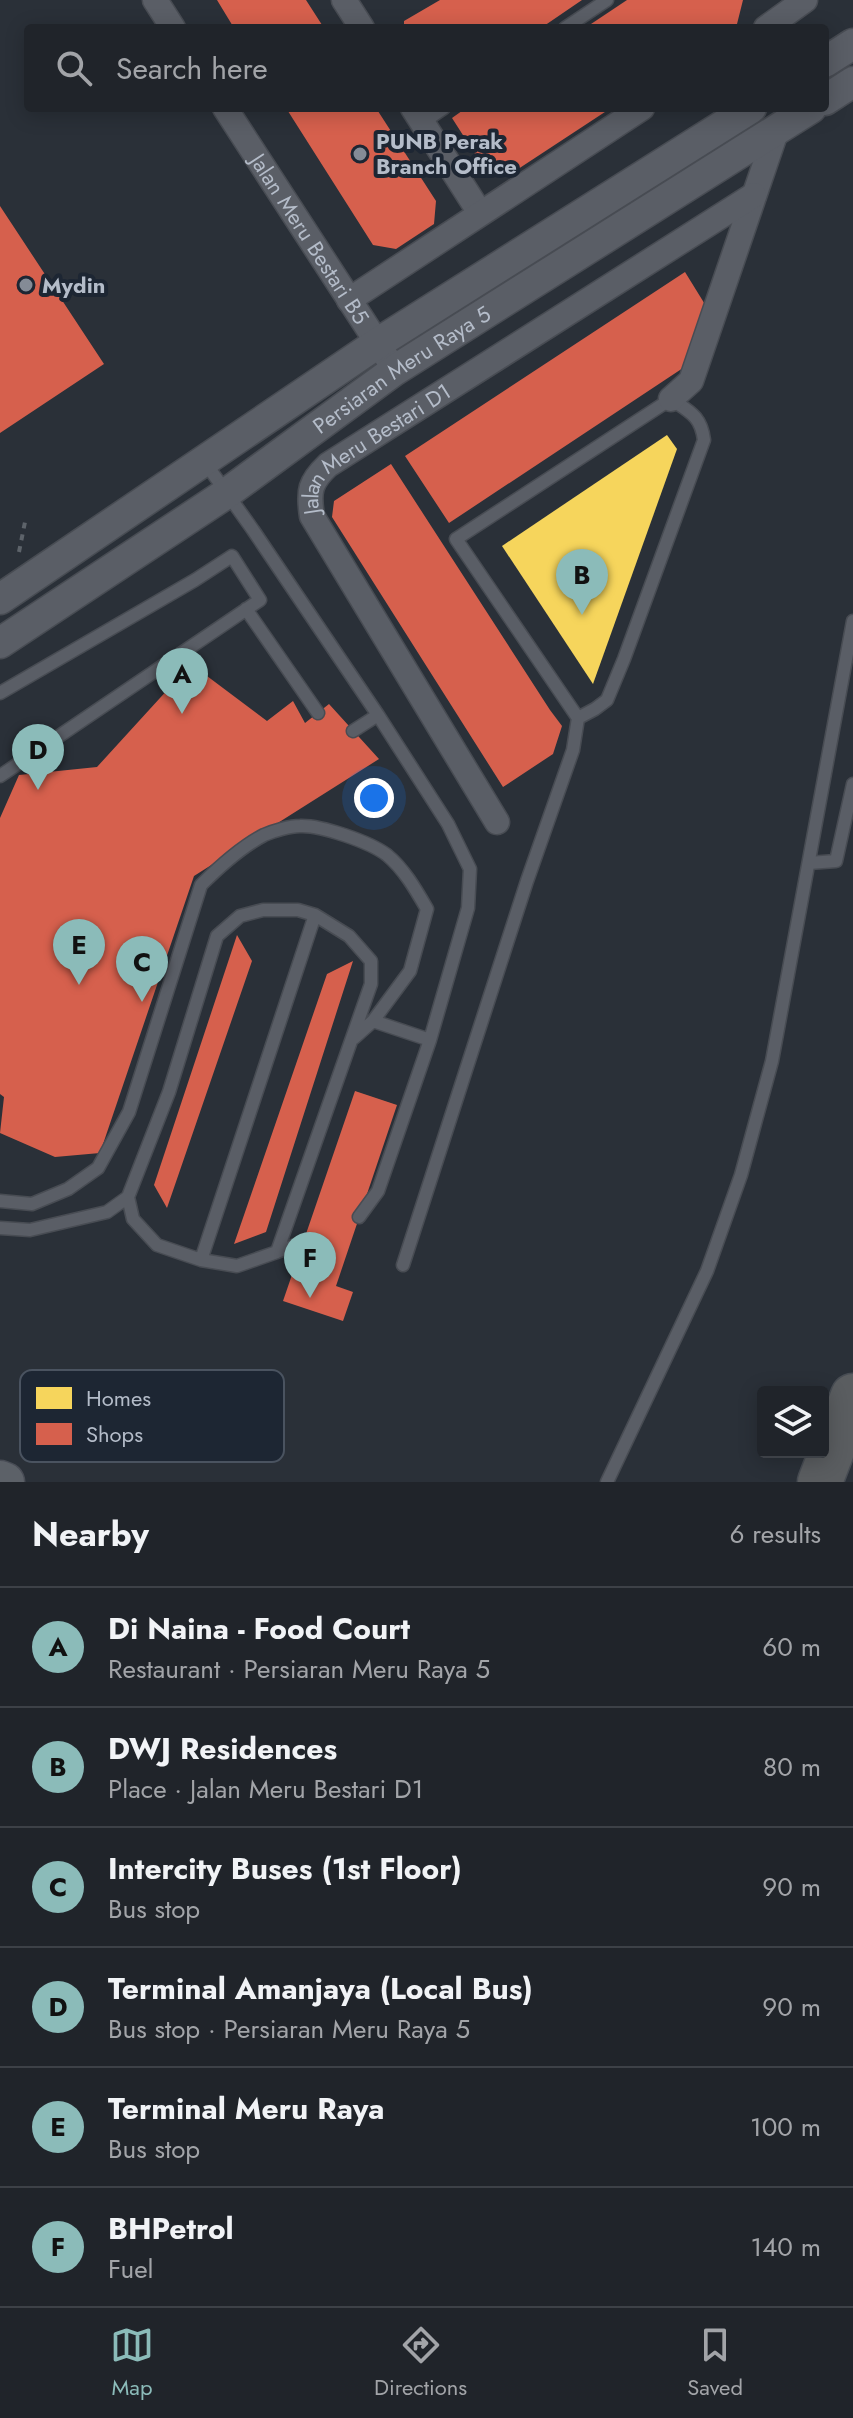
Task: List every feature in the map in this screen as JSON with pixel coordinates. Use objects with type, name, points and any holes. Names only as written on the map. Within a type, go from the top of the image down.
[{"type":"highway","points":[[820,1482],[853,1396]]},
{"type":"street","points":[[155,0],[170,24]]},
{"type":"street","points":[[773,24],[796,10]]},
{"type":"street","points":[[829,59],[853,44]]},
{"type":"street","name":"Jalan Meru Bestari B5","points":[[228,112],[395,370]]},
{"type":"street","points":[[349,300],[636,112]]},
{"type":"street","name":"Persiaran Meru Raya 5","points":[[0,599],[378,343],[745,112]]},
{"type":"street","name":"Persiaran Meru Raya 5","points":[[0,643],[227,493],[395,370],[805,112]]},
{"type":"street","points":[[417,115],[480,213]]},
{"type":"street","points":[[671,399],[691,381],[777,129]]},
{"type":"street","name":"Jalan Meru Bestari D1","points":[[497,822],[312,516],[309,500],[313,479],[328,465],[754,195]]},
{"type":"lane","points":[[571,24],[607,0]]},
{"type":"lane","points":[[403,1265],[527,881],[573,750],[578,718],[456,539],[671,399],[694,415],[702,426],[704,440],[607,700],[578,718]]},
{"type":"lane","points":[[204,461],[378,715],[448,824],[470,869],[468,908],[430,1040],[378,1191],[359,1217]]},
{"type":"lane","points":[[0,693],[232,556],[260,600],[0,776]]},
{"type":"lane","points":[[246,609],[318,713]]},
{"type":"lane","points":[[607,1482],[707,1271],[741,1175],[772,1061],[853,621]]},
{"type":"lane","points":[[353,731],[378,715]]},
{"type":"lane","points":[[809,863],[836,861],[853,784]]},
{"type":"lane","points":[[0,1201],[32,1204],[68,1189],[98,1168],[129,1112],[201,885],[220,866],[264,835],[299,826],[356,840],[386,854],[411,881],[427,909],[410,971],[373,1021],[351,1041]]},
{"type":"lane","points":[[0,1228],[30,1230],[107,1212],[128,1197],[169,1092],[217,936],[240,916],[263,910],[298,910],[315,915],[349,936],[371,961],[371,984],[277,1252]]},
{"type":"lane","points":[[201,1260],[315,915]]},
{"type":"lane","points":[[373,1021],[430,1040]]},
{"type":"lane","points":[[128,1197],[133,1219],[157,1245],[201,1260],[237,1266],[303,1242]]},
{"type":"path","points":[[18,562],[26,517]]},
{"type":"building: Homes","points":[[667,435],[677,449],[593,684],[502,546]]},
{"type":"building: Shops","points":[[217,0],[306,0],[321,24],[232,24]]},
{"type":"building: Shops","points":[[440,0],[582,0],[547,24],[404,24],[404,21]]},
{"type":"building: Shops","points":[[627,0],[743,0],[737,24],[591,24]]},
{"type":"building: Shops","points":[[289,112],[379,112],[436,201],[434,224],[396,249],[373,245]]},
{"type":"building: Shops","points":[[460,112],[605,112],[509,175],[486,171],[452,118]]},
{"type":"building: Shops","name":"Mydin","points":[[0,206],[104,364],[0,433]]},
{"type":"building: Shops","points":[[685,272],[706,306],[683,368],[449,523],[405,456]]},
{"type":"building: Shops","points":[[391,464],[562,726],[553,754],[503,787],[332,517],[334,501]]},
{"type":"building: Shops","points":[[191,664],[267,721],[293,701],[305,723],[329,704],[379,759],[194,876],[100,1153],[55,1157],[0,1133],[4,1097],[0,1094],[0,818],[19,775],[97,767]]},
{"type":"building: Shops","points":[[237,935],[252,961],[167,1208],[154,1185]]},
{"type":"building: Shops","points":[[353,961],[266,1232],[234,1244],[327,974]]},
{"type":"building: Shops","points":[[355,1091],[397,1105],[336,1286],[353,1292],[343,1321],[283,1301]]},
{"type":"place","name":"PUNB Perak Branch Office","points":[[360,154]]},
{"type":"place","name":"Mydin","points":[[26,285]]},
{"type":"place","name":"DWJ Residences","points":[[582,615]]},
{"type":"place","name":"Di Naina - Food Court","points":[[182,714]]},
{"type":"place","name":"Terminal Amanjaya (Local Bus)","points":[[38,790]]},
{"type":"place","name":"Terminal Meru Raya","points":[[79,985]]},
{"type":"place","name":"Intercity Buses (1st Floor)","points":[[142,1002]]},
{"type":"place","name":"BHPetrol","points":[[310,1298]]}]
